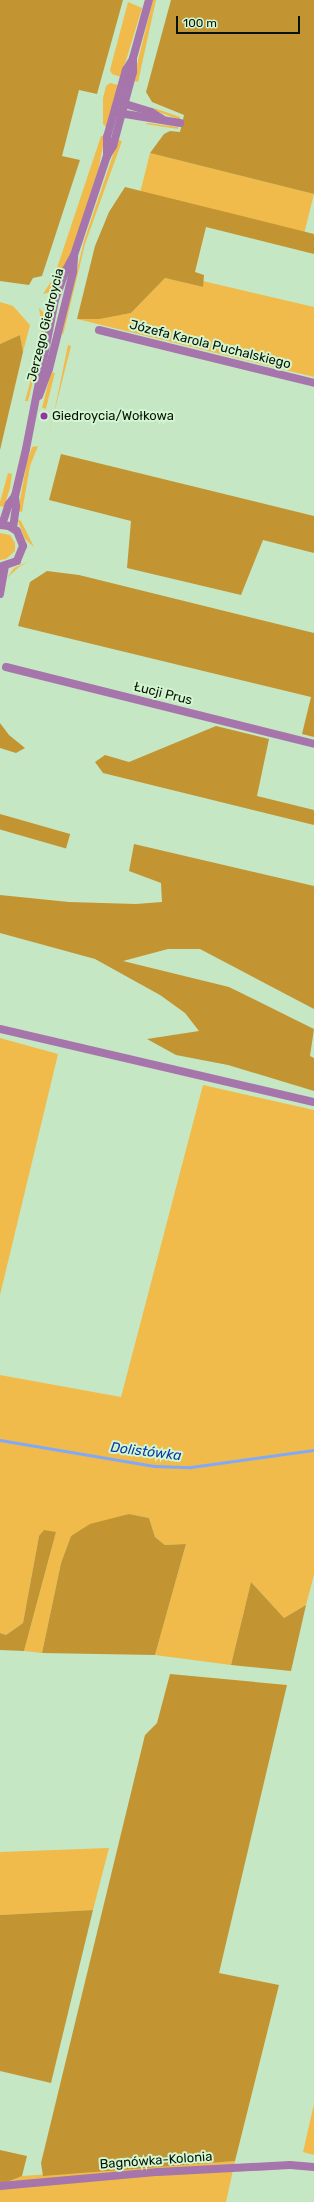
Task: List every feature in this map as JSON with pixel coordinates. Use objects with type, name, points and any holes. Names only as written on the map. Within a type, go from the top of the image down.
[{"type":"street","name":"Jerzego Giedroycia","points":[[118,113],[117,102],[126,70],[133,58],[149,0]]},
{"type":"street","name":"Jerzego Giedroycia","points":[[37,400],[38,380],[55,300],[66,270],[74,255],[107,156],[107,137],[118,113],[126,104],[134,72],[133,58]]},
{"type":"street","points":[[117,102],[152,112],[162,119]]},
{"type":"street","points":[[118,113],[150,120],[162,119],[180,123]]},
{"type":"street","name":"Jerzego Giedroycia","points":[[1,525],[8,504],[14,496],[37,400],[45,382],[73,272],[74,255]]},
{"type":"street","points":[[55,300],[65,302]]},
{"type":"street","points":[[53,309],[62,311]]},
{"type":"street","name":"Józefa Karola Puchalskiego","points":[[100,330],[314,383]]},
{"type":"street","name":"Jerzego Giedroycia","points":[[13,528],[16,506],[14,496]]},
{"type":"street","points":[[0,594],[3,567],[17,561],[23,550],[20,536],[13,528],[1,525]]},
{"type":"street","name":"Łucji Prus","points":[[6,667],[314,744]]},
{"type":"street","points":[[0,1029],[314,1102]]},
{"type":"street","name":"Bagnówka-Kolonia","points":[[0,2186],[158,2172],[290,2166],[314,2167]]},
{"type":"shaded area","points":[[0,0],[123,0],[97,94],[79,90],[62,156],[80,160],[42,276],[33,278],[29,285],[0,281]]},
{"type":"shaded area","points":[[153,0],[156,0],[138,82],[134,81]]},
{"type":"shaded area","points":[[171,0],[314,0],[314,194],[150,153],[164,134],[170,131],[180,132],[184,115],[152,102],[146,92]]},
{"type":"shaded area","points":[[128,2],[142,8],[121,77],[112,74],[110,70]]},
{"type":"shaded area","points":[[110,83],[118,85],[107,128],[103,124],[103,98],[106,86]]},
{"type":"shaded area","points":[[154,108],[180,117],[180,120],[156,111]]},
{"type":"shaded area","points":[[148,123],[178,127],[178,129],[145,124]]},
{"type":"shaded area","points":[[101,136],[105,136],[98,171],[75,241],[57,286],[50,292],[43,294],[54,277]]},
{"type":"shaded area","points":[[118,140],[122,141],[85,244],[63,335],[62,333],[84,241]]},
{"type":"shaded area","points":[[150,153],[314,194],[304,235],[140,194]]},
{"type":"shaded area","points":[[125,187],[314,234],[314,254],[206,227],[195,272],[204,275],[203,287],[165,278],[131,313],[100,319],[77,319],[95,246],[109,212]]},
{"type":"shaded area","points":[[165,278],[203,287],[203,281],[314,307],[314,377],[77,319],[100,319],[131,313]]},
{"type":"shaded area","points":[[0,302],[13,306],[30,325],[23,352],[20,335],[0,344]]},
{"type":"shaded area","points":[[39,308],[45,314],[47,321],[39,361],[35,358],[42,328]]},
{"type":"shaded area","points":[[20,335],[23,352],[0,450],[0,344]]},
{"type":"shaded area","points":[[68,345],[71,346],[47,441],[55,408]]},
{"type":"shaded area","points":[[34,368],[36,369],[28,401],[25,401]]},
{"type":"shaded area","points":[[51,372],[55,373],[46,409],[42,408]]},
{"type":"shaded area","points":[[38,446],[30,466],[22,512],[18,511],[27,461],[32,447]]},
{"type":"shaded area","points":[[61,454],[314,516],[314,553],[263,540],[241,595],[127,568],[131,521],[49,500]]},
{"type":"shaded area","points":[[8,473],[12,474],[10,488],[4,507],[0,506],[0,502]]},
{"type":"shaded area","points":[[17,519],[21,521],[34,547],[25,539]]},
{"type":"shaded area","points":[[0,533],[10,535],[15,543],[15,551],[6,559],[0,560]]},
{"type":"shaded area","points":[[30,561],[19,567],[7,578],[14,568]]},
{"type":"shaded area","points":[[47,571],[79,575],[314,633],[314,737],[302,734],[311,697],[18,626],[30,582]]},
{"type":"shaded area","points":[[0,723],[9,735],[25,748],[16,753],[0,748]]},
{"type":"shaded area","points":[[216,726],[269,739],[257,796],[314,810],[314,825],[103,773],[95,762],[105,755],[129,762]]},
{"type":"shaded area","points":[[0,814],[70,834],[66,849],[0,830]]},
{"type":"shaded area","points":[[134,844],[314,886],[314,1009],[200,949],[168,949],[123,961],[229,987],[314,1029],[310,1056],[314,1058],[314,1091],[228,1065],[176,1055],[147,1039],[199,1031],[185,1013],[160,995],[95,959],[0,933],[0,895],[69,902],[136,904],[162,902],[161,883],[129,871]]},
{"type":"shaded area","points":[[0,1038],[58,1054],[0,1295]]},
{"type":"shaded area","points":[[203,1085],[314,1110],[314,1575],[306,1605],[284,1618],[251,1582],[231,1665],[155,1655],[186,1544],[165,1545],[155,1537],[149,1518],[129,1514],[71,1536],[61,1563],[42,1653],[24,1651],[56,1532],[39,1536],[23,1623],[6,1635],[0,1633],[0,1375],[121,1397]]},
{"type":"shaded area","points":[[129,1514],[149,1518],[155,1537],[165,1545],[186,1544],[155,1655],[42,1653],[61,1563],[71,1536],[90,1524]]},
{"type":"shaded area","points":[[44,1530],[56,1532],[24,1651],[0,1650],[0,1633],[6,1635],[23,1623],[39,1536]]},
{"type":"shaded area","points":[[251,1582],[284,1618],[306,1605],[291,1671],[231,1665]]},
{"type":"shaded area","points":[[170,1674],[287,1685],[219,1973],[279,1985],[235,2161],[43,2176],[41,2163],[145,1735],[157,1723]]},
{"type":"shaded area","points":[[109,1848],[93,1910],[0,1915],[0,1852]]},
{"type":"shaded area","points":[[93,1910],[51,2083],[0,2071],[0,1915]]},
{"type":"shaded area","points":[[314,2104],[314,2155],[303,2152]]},
{"type":"shaded area","points":[[0,2150],[27,2156],[22,2176],[0,2185]]},
{"type":"shaded area","points":[[235,2161],[226,2202],[0,2202],[0,2185],[22,2176]]},
{"type":"waterway","name":"Dolistówka","points":[[0,1440],[154,1466],[191,1467],[314,1450]]},
{"type":"place","name":"Giedroycia/Wołkowa","points":[[44,416]]}]
